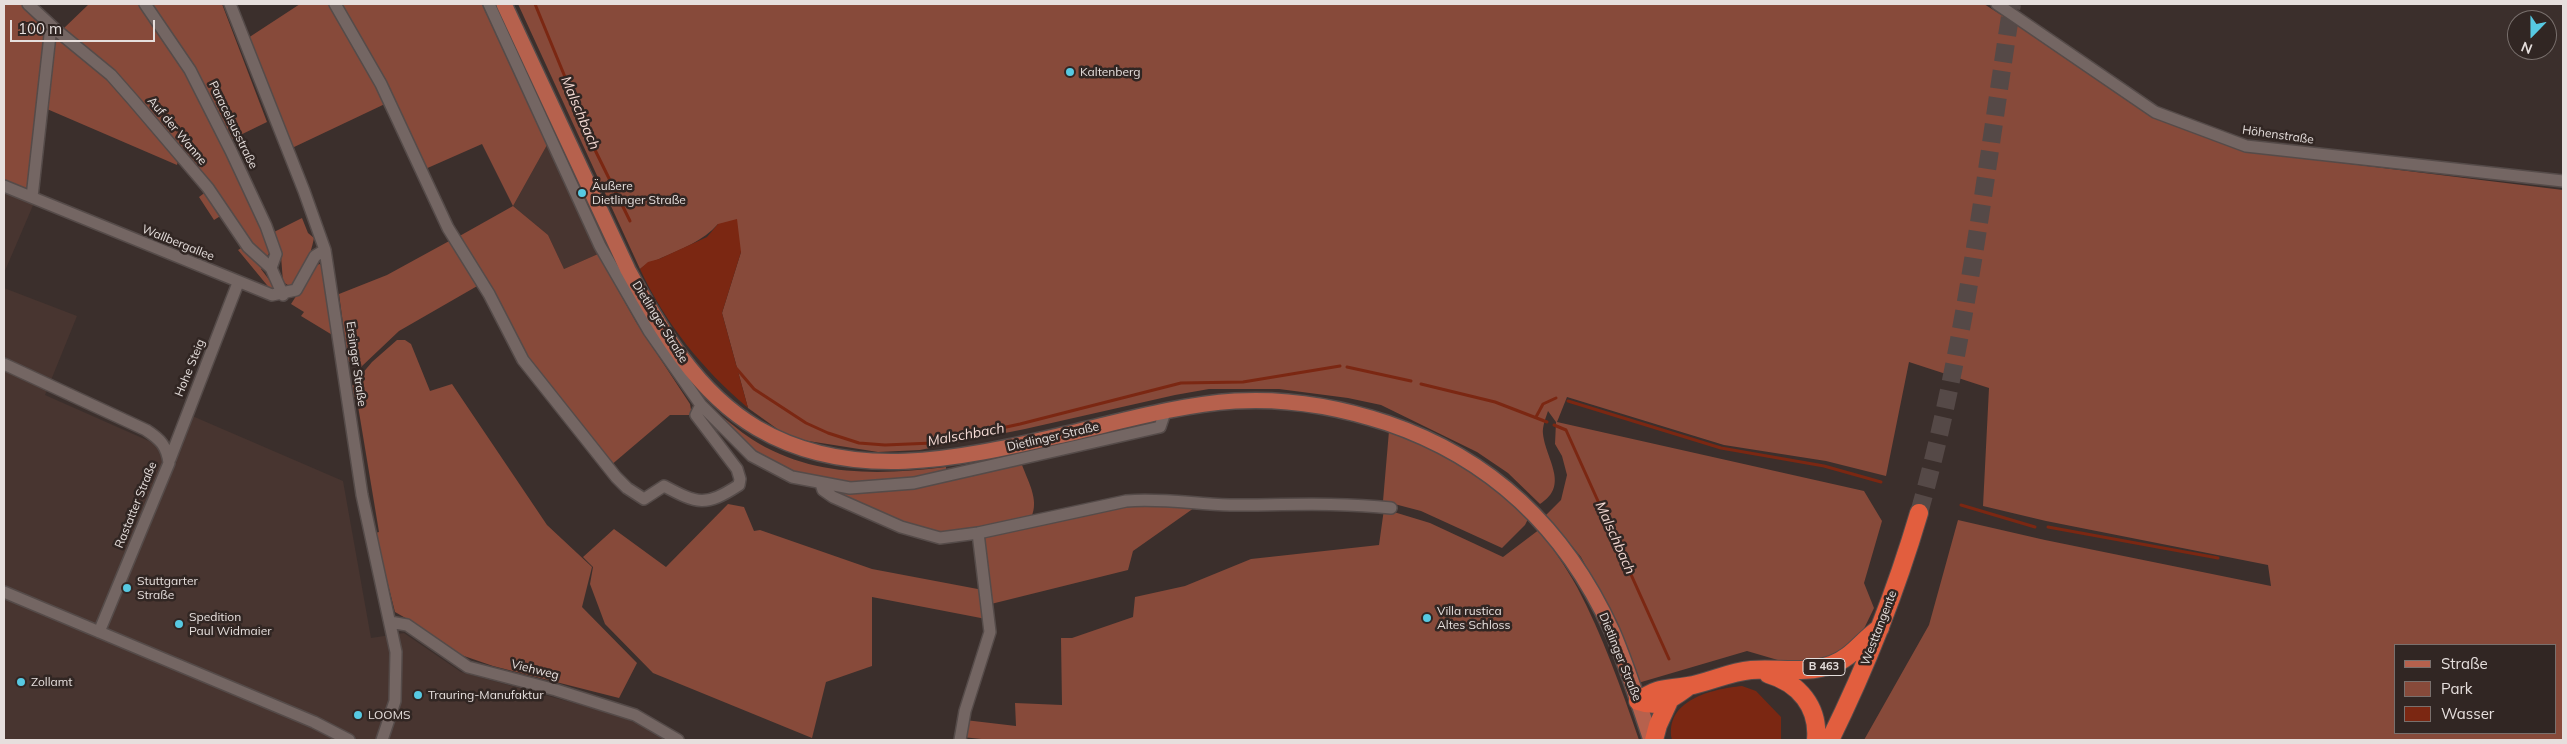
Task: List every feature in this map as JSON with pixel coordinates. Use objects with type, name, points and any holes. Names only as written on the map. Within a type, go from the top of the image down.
[{"type":"highway","name":"Westtangente","points":[[1830,740],[1853,693],[1880,628],[1919,513]]},
{"type":"highway","name":"B 463","points":[[1638,701],[1654,690],[1689,686],[1732,674],[1756,670],[1810,669],[1830,666],[1855,651],[1866,638],[1880,628]]},
{"type":"highway","name":"B 463","points":[[1756,670],[1784,678],[1800,691],[1813,714],[1817,728],[1816,740]]},
{"type":"highway","name":"B 463","points":[[1653,740],[1669,701],[1689,686]]},
{"type":"highway","points":[[1638,701],[1650,705],[1669,701]]},
{"type":"main road","name":"Dietlinger Straße","points":[[504,4],[642,297],[691,371],[720,401],[758,428],[812,451],[867,462],[896,463],[966,456],[1165,412],[1235,401],[1274,401],[1337,409],[1368,416],[1422,436],[1472,462],[1522,500],[1540,520],[1576,567],[1612,632],[1653,740]]},
{"type":"street","name":"Auf der Wanne","points":[[28,4],[55,29],[111,74],[208,188],[248,247],[271,268],[283,295]]},
{"type":"street","name":"Paracelsusstraße","points":[[145,4],[190,70],[266,226],[276,254],[271,268]]},
{"type":"street","name":"Ersinger Straße","points":[[230,4],[304,191],[325,250],[361,487],[396,652],[397,685],[393,712],[382,740]]},
{"type":"street","name":"Dietlinger Straße","points":[[335,4],[381,84],[448,228],[489,294],[522,360],[616,477],[627,488],[644,499],[664,486],[690,500],[708,500],[739,485],[740,479],[737,469],[696,415],[701,405]]},
{"type":"street","name":"Dietlinger Straße","points":[[489,4],[596,238],[620,283],[670,362],[686,380],[701,405],[761,462],[792,477],[850,488],[914,483],[1160,426],[1165,412]]},
{"type":"street","name":"Höhenstraße","points":[[1997,4],[2155,112],[2225,140],[2246,146],[2563,181]]},
{"type":"street","points":[[32,197],[50,35],[55,29]]},
{"type":"street","name":"Wallbergallee","points":[[4,186],[238,283],[272,296],[283,295]]},
{"type":"street","points":[[283,295],[296,290],[315,256],[325,250]]},
{"type":"street","name":"Hohe Steig","points":[[169,463],[238,283]]},
{"type":"street","name":"Rastatter Straße","points":[[4,364],[146,430],[159,438],[167,450],[169,463],[99,632]]},
{"type":"street","name":"Dietlinger Straße","points":[[821,484],[823,490],[833,497],[919,533],[940,538],[978,534],[1126,501],[1150,499],[1227,505],[1354,504],[1391,508]]},
{"type":"street","points":[[960,740],[965,712],[990,632],[978,534]]},
{"type":"street","points":[[4,592],[314,722],[349,740]]},
{"type":"street","name":"Viehweg","points":[[390,622],[407,625],[468,667],[556,690],[636,715],[678,740]]},
{"type":"shaded area","points":[[547,145],[598,254],[564,269],[548,235],[513,206]]},
{"type":"shaded area","points":[[4,191],[34,203],[4,273]]},
{"type":"shaded area","points":[[4,288],[77,316],[45,395],[176,453],[190,415],[343,481],[371,638],[404,633],[461,672],[614,714],[655,731],[669,740],[4,740]]},
{"type":"green space","points":[[4,4],[21,4],[47,28],[30,191],[4,180]]},
{"type":"green space","points":[[89,4],[141,4],[188,75],[267,235],[271,251],[267,256],[259,254],[210,188],[62,30]]},
{"type":"green space","points":[[147,4],[222,4],[267,122],[228,141]]},
{"type":"green space","points":[[300,4],[331,4],[387,103],[292,148],[248,38]]},
{"type":"green space","points":[[338,4],[482,4],[547,145],[513,206],[482,144],[423,170]]},
{"type":"green space","points":[[518,4],[1984,4],[2041,40],[2153,117],[2252,152],[2563,190],[2563,740],[1864,740],[1929,625],[1958,520],[2045,540],[2271,586],[2268,565],[2046,521],[1983,506],[1989,388],[1909,362],[1886,476],[1826,461],[1724,445],[1567,397],[1557,422],[1864,491],[1882,521],[1864,583],[1874,608],[1859,639],[1830,660],[1788,663],[1747,651],[1638,683],[1608,607],[1581,557],[1546,515],[1561,500],[1567,475],[1562,456],[1555,444],[1556,422],[1548,411],[1543,434],[1555,480],[1554,489],[1549,497],[1540,504],[1508,473],[1477,452],[1381,405],[1348,398],[1279,389],[1209,389],[920,450],[878,452],[802,440],[783,433],[748,408],[722,313],[741,252],[718,224],[692,244],[640,269]]},
{"type":"green space","points":[[54,37],[60,37],[107,75],[178,161],[177,165],[47,109]]},
{"type":"green space","points":[[207,191],[222,215],[214,220],[199,197]]},
{"type":"green space","points":[[513,206],[548,235],[564,269],[598,254],[636,322],[690,404],[692,415],[670,415],[610,466],[524,358],[456,238]]},
{"type":"green space","points":[[302,218],[308,233],[314,238],[306,264],[300,276],[291,287],[283,282],[281,256],[272,233]]},
{"type":"green space","points":[[451,240],[479,285],[399,331],[361,367],[348,361],[339,294],[387,275]]},
{"type":"green space","points":[[243,247],[263,267],[261,269],[273,285],[271,290],[238,250]]},
{"type":"green space","points":[[320,264],[324,269],[334,336],[301,316],[304,312],[291,304],[316,265]]},
{"type":"green space","points":[[397,340],[405,340],[411,344],[430,391],[452,384],[547,525],[592,567],[582,607],[637,663],[619,698],[493,666],[442,648],[409,620],[395,612],[375,533],[379,532],[358,406],[351,387],[372,362]]},
{"type":"green space","points":[[717,413],[758,443],[780,454],[826,468],[873,472],[946,467],[946,472],[896,482],[851,483],[797,475],[755,452]]},
{"type":"green space","points":[[1389,431],[1446,456],[1481,477],[1514,503],[1528,519],[1525,525],[1502,548],[1421,511],[1383,501]]},
{"type":"green space","points":[[1016,462],[1022,465],[1033,493],[1034,507],[1029,521],[941,535],[899,523],[831,490],[859,493]]},
{"type":"green space","points":[[1134,503],[1194,508],[1133,551],[1128,570],[991,604],[983,544],[985,536]]},
{"type":"green space","points":[[728,504],[744,507],[754,531],[760,530],[872,569],[983,590],[986,619],[872,597],[872,666],[826,682],[812,738],[653,673],[605,624],[590,584],[593,567],[583,557],[614,529],[666,567]]},
{"type":"green space","points":[[1384,509],[1430,523],[1503,557],[1540,529],[1573,580],[1595,624],[1639,740],[991,740],[962,737],[965,720],[1016,726],[1015,703],[1062,705],[1061,638],[1072,638],[1133,617],[1135,597],[1185,586],[1251,559],[1379,545]]},
{"type":"water","points":[[737,219],[741,252],[722,313],[748,408],[715,377],[686,344],[661,308],[640,269],[648,262],[659,259],[707,237],[718,224]]},
{"type":"water","points":[[1742,686],[1756,691],[1781,717],[1781,740],[1672,740],[1671,726],[1675,715],[1683,706],[1705,694]]},
{"type":"waterway","name":"Malschbach","points":[[535,4],[595,150],[630,221]]},
{"type":"waterway","name":"Malschbach","points":[[736,368],[754,389],[806,423],[828,433],[859,443],[885,445],[933,443],[1020,424],[1181,383],[1243,382],[1340,366]]},
{"type":"waterway","name":"Malschbach","points":[[1347,367],[1411,381]]},
{"type":"waterway","name":"Malschbach","points":[[1421,384],[1495,402],[1547,422]]},
{"type":"waterway","points":[[1536,417],[1543,404],[1556,398]]},
{"type":"waterway","points":[[1568,401],[1721,448],[1824,466],[1881,482]]},
{"type":"waterway","name":"Malschbach","points":[[1554,425],[1566,430],[1669,659]]},
{"type":"waterway","points":[[1961,505],[2035,527]]},
{"type":"waterway","points":[[2048,527],[2218,558]]},
{"type":"tunnel","points":[[1919,513],[1950,387],[1962,324],[2012,4]]},
{"type":"place","name":"Kaltenberg","points":[[1070,72]]},
{"type":"place","name":"Äußere Dietlinger Straße","points":[[582,193]]},
{"type":"place","name":"Stuttgarter Straße","points":[[127,588]]},
{"type":"place","name":"Villa rustica Altes Schloss","points":[[1427,618]]},
{"type":"place","name":"Spedition Paul Widmaier","points":[[179,624]]},
{"type":"place","name":"Zollamt","points":[[21,682]]},
{"type":"place","name":"Trauring-Manufaktur","points":[[418,695]]},
{"type":"place","name":"LOOMS","points":[[358,715]]}]
